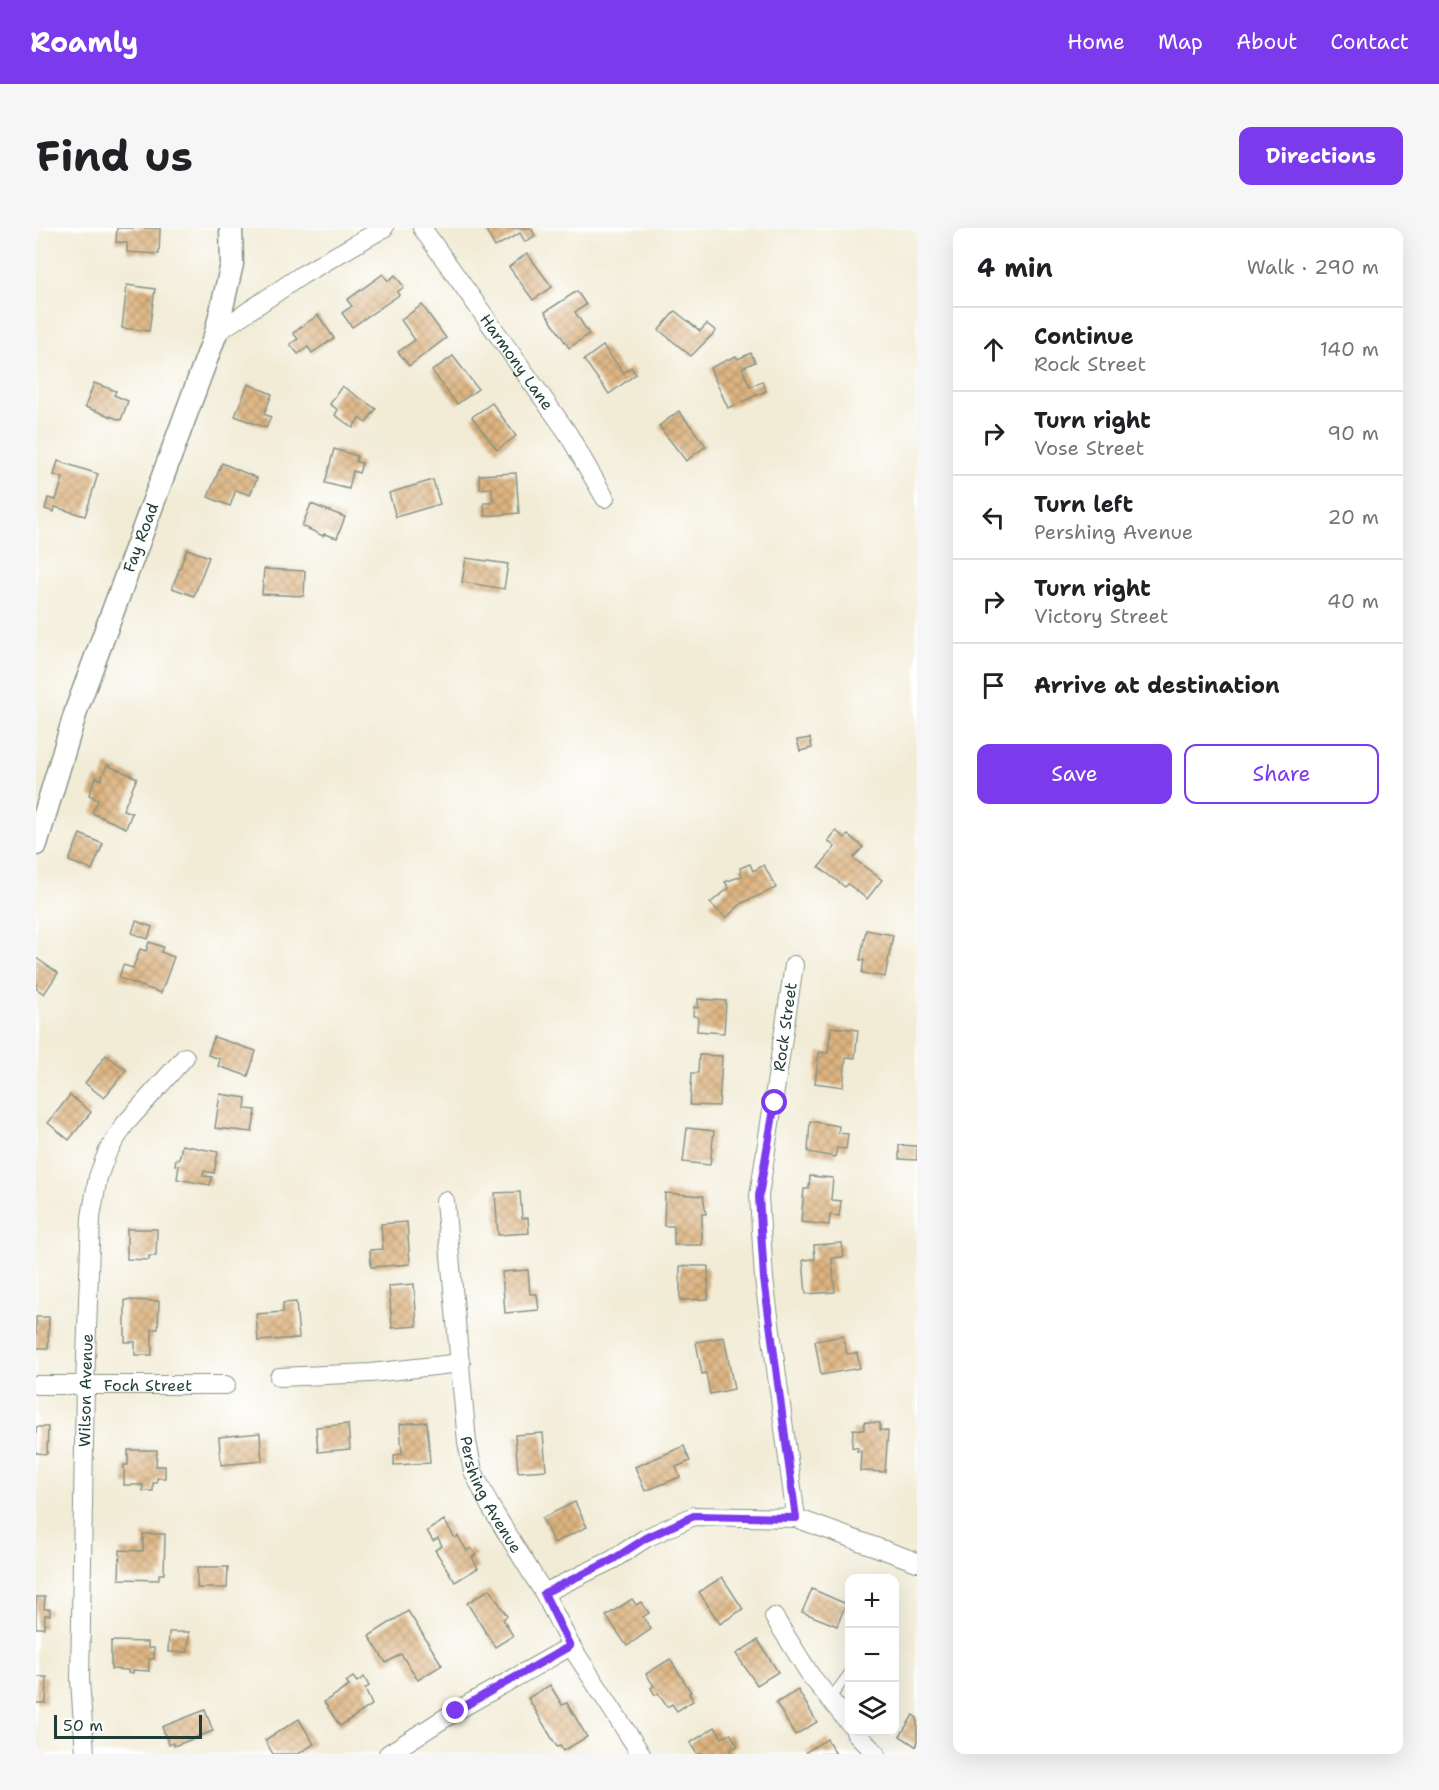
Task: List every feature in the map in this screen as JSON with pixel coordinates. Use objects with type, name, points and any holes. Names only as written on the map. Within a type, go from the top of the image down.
[{"type":"street","name":"Fay Road","points":[[36,844],[78,708],[216,333],[232,264],[231,228]]},
{"type":"street","points":[[216,333],[302,275],[384,228]]},
{"type":"street","name":"Harmony Lane","points":[[422,228],[567,432],[605,498]]},
{"type":"street","name":"Rock Street","points":[[794,965],[759,1196],[764,1279],[796,1518]]},
{"type":"street","name":"Wilson Avenue","points":[[85,1754],[80,1680],[85,1386],[91,1217],[98,1177],[107,1154],[125,1124],[186,1057]]},
{"type":"street","name":"Pershing Avenue","points":[[445,1200],[467,1442],[473,1471],[490,1506],[544,1593],[570,1646],[641,1754]]},
{"type":"street","points":[[279,1377],[461,1364]]},
{"type":"street","name":"Foch Street","points":[[36,1385],[226,1385]]},
{"type":"street","points":[[544,1593],[612,1560],[646,1538],[694,1516],[796,1518],[917,1562]]},
{"type":"street","points":[[774,1617],[811,1676],[845,1719]]},
{"type":"street","points":[[388,1754],[456,1711],[570,1646]]},
{"type":"street","points":[[860,1736],[876,1754]]},
{"type":"lane","points":[[830,1699],[845,1678]]},
{"type":"building","points":[[117,228],[160,228],[159,254],[127,252],[127,243],[116,242]]},
{"type":"building","points":[[485,228],[531,228],[535,236],[525,242],[520,233],[495,247]]},
{"type":"building","points":[[527,253],[552,287],[533,300],[509,267]]},
{"type":"building","points":[[383,274],[388,281],[395,275],[404,287],[397,292],[399,295],[352,327],[342,313],[352,306],[347,300]]},
{"type":"building","points":[[127,285],[155,289],[149,331],[122,328]]},
{"type":"building","points":[[577,291],[586,305],[575,312],[589,334],[569,348],[545,312]]},
{"type":"building","points":[[422,305],[446,338],[409,366],[398,352],[415,340],[401,320]]},
{"type":"building","points":[[675,311],[700,331],[707,324],[716,331],[691,356],[659,330]]},
{"type":"building","points":[[318,315],[334,338],[312,353],[308,347],[298,354],[290,344],[298,339],[293,333]]},
{"type":"building","points":[[603,346],[624,373],[631,367],[636,374],[609,394],[584,360]]},
{"type":"building","points":[[751,353],[755,362],[742,368],[750,387],[762,381],[766,391],[728,408],[710,368],[736,356],[738,359]]},
{"type":"building","points":[[453,356],[478,389],[457,404],[432,371]]},
{"type":"building","points":[[94,383],[116,391],[114,395],[128,401],[121,420],[85,407]]},
{"type":"building","points":[[248,384],[272,394],[264,414],[271,417],[266,428],[235,416]]},
{"type":"building","points":[[342,386],[376,409],[366,423],[359,418],[353,428],[335,415],[338,410],[330,404]]},
{"type":"building","points":[[492,403],[516,436],[497,450],[472,417]]},
{"type":"building","points":[[679,411],[706,446],[686,461],[659,426]]},
{"type":"building","points":[[334,449],[357,456],[356,462],[362,463],[359,473],[353,471],[349,489],[325,483]]},
{"type":"building","points":[[58,461],[98,474],[85,516],[55,507],[54,512],[45,509],[48,498],[56,500],[63,478],[54,475]]},
{"type":"building","points":[[222,463],[257,478],[250,495],[236,490],[230,506],[208,497]]},
{"type":"building","points":[[516,473],[519,513],[485,516],[484,503],[493,503],[492,488],[480,489],[479,475]]},
{"type":"building","points":[[433,480],[440,504],[396,517],[389,493]]},
{"type":"building","points":[[311,504],[345,517],[337,538],[324,534],[323,536],[302,526]]},
{"type":"building","points":[[187,549],[209,557],[194,596],[172,588]]},
{"type":"building","points":[[466,558],[508,564],[504,589],[462,582]]},
{"type":"building","points":[[264,569],[305,571],[304,596],[262,594]]},
{"type":"building","points":[[810,738],[812,748],[800,751],[797,740]]},
{"type":"building","points":[[107,765],[137,778],[123,810],[132,813],[126,828],[92,813],[98,800],[89,795],[96,777],[101,780]]},
{"type":"building","points":[[836,831],[845,838],[848,835],[863,847],[853,858],[882,880],[867,899],[848,884],[845,887],[819,867],[835,847],[828,841]]},
{"type":"building","points":[[80,834],[103,844],[92,870],[69,861]]},
{"type":"building","points":[[750,864],[753,871],[764,865],[776,888],[742,903],[726,918],[710,903],[729,888],[725,882],[742,876],[740,868]]},
{"type":"building","points":[[136,921],[152,927],[148,939],[132,933]]},
{"type":"building","points":[[866,930],[893,935],[885,977],[862,973],[864,960],[860,960]]},
{"type":"building","points":[[149,942],[163,947],[161,952],[174,957],[161,993],[119,978],[123,965],[133,968],[140,949],[146,951]]},
{"type":"building","points":[[36,958],[58,973],[44,994],[36,988]]},
{"type":"building","points":[[698,999],[726,1001],[724,1033],[697,1031],[698,1017],[693,1016],[694,1007],[698,1008]]},
{"type":"building","points":[[831,1027],[858,1030],[855,1058],[846,1057],[843,1087],[815,1083],[819,1052],[828,1053]]},
{"type":"building","points":[[214,1037],[256,1051],[248,1076],[218,1066],[220,1059],[208,1055]]},
{"type":"building","points":[[106,1055],[126,1070],[104,1098],[85,1083]]},
{"type":"building","points":[[699,1055],[722,1056],[719,1106],[690,1105],[692,1073],[698,1073]]},
{"type":"building","points":[[220,1094],[246,1098],[245,1109],[256,1110],[252,1132],[215,1128]]},
{"type":"building","points":[[70,1095],[91,1112],[69,1140],[48,1123]]},
{"type":"building","points":[[810,1121],[839,1126],[838,1133],[848,1134],[846,1149],[837,1148],[835,1157],[808,1152]]},
{"type":"building","points":[[687,1128],[714,1131],[710,1165],[683,1162]]},
{"type":"building","points":[[182,1145],[218,1152],[214,1173],[204,1171],[203,1176],[212,1177],[210,1185],[177,1179],[179,1166],[175,1165],[176,1159],[179,1160]]},
{"type":"building","points":[[899,1145],[917,1146],[917,1160],[899,1159]]},
{"type":"building","points":[[810,1176],[833,1178],[831,1200],[841,1201],[839,1216],[830,1215],[829,1225],[801,1222],[804,1189],[809,1189]]},
{"type":"building","points":[[520,1192],[522,1218],[528,1218],[529,1233],[498,1235],[495,1193]]},
{"type":"building","points":[[665,1193],[703,1196],[706,1214],[702,1214],[702,1245],[674,1245],[674,1226],[664,1226]]},
{"type":"building","points":[[407,1222],[410,1264],[371,1267],[370,1250],[383,1249],[381,1224]]},
{"type":"building","points":[[127,1229],[157,1229],[156,1256],[149,1256],[149,1260],[127,1259]]},
{"type":"building","points":[[842,1243],[844,1257],[832,1258],[835,1292],[806,1294],[803,1260],[815,1259],[814,1245]]},
{"type":"building","points":[[680,1266],[708,1266],[708,1299],[680,1300]]},
{"type":"building","points":[[528,1270],[530,1294],[537,1294],[539,1310],[505,1313],[502,1272]]},
{"type":"building","points":[[414,1284],[417,1326],[392,1328],[389,1286]]},
{"type":"building","points":[[125,1300],[159,1301],[158,1329],[152,1329],[152,1355],[135,1355],[135,1342],[125,1342]]},
{"type":"building","points":[[296,1302],[299,1338],[258,1341],[256,1314],[283,1312],[283,1303]]},
{"type":"building","points":[[36,1317],[49,1317],[48,1348],[36,1348]]},
{"type":"building","points":[[843,1336],[847,1354],[857,1353],[860,1368],[821,1375],[815,1341]]},
{"type":"building","points":[[724,1337],[734,1389],[710,1394],[706,1373],[702,1374],[696,1342]]},
{"type":"building","points":[[427,1422],[430,1463],[394,1465],[394,1455],[402,1454],[400,1424]]},
{"type":"building","points":[[864,1422],[880,1423],[880,1430],[888,1431],[885,1472],[860,1471],[861,1451],[852,1447],[853,1429],[864,1430]]},
{"type":"building","points":[[348,1424],[350,1449],[318,1452],[316,1427]]},
{"type":"building","points":[[36,1427],[48,1427],[47,1454],[36,1453]]},
{"type":"building","points":[[260,1433],[262,1461],[221,1465],[219,1437]]},
{"type":"building","points":[[543,1433],[546,1470],[518,1472],[515,1435]]},
{"type":"building","points":[[684,1446],[690,1461],[676,1467],[680,1477],[645,1491],[635,1467]]},
{"type":"building","points":[[128,1450],[157,1450],[156,1466],[165,1466],[165,1478],[157,1478],[157,1483],[153,1483],[153,1491],[143,1491],[143,1485],[124,1485],[124,1465],[128,1465]]},
{"type":"building","points":[[575,1502],[587,1527],[554,1543],[542,1518]]},
{"type":"building","points":[[444,1520],[455,1538],[458,1536],[467,1551],[471,1548],[476,1555],[472,1557],[478,1568],[455,1582],[435,1550],[442,1546],[438,1538],[433,1541],[427,1531]]},
{"type":"building","points":[[143,1534],[165,1534],[164,1574],[159,1574],[159,1580],[119,1579],[120,1550],[143,1551]]},
{"type":"building","points":[[197,1567],[228,1567],[227,1588],[197,1588]]},
{"type":"building","points":[[722,1577],[743,1609],[720,1624],[699,1592]]},
{"type":"building","points":[[490,1589],[507,1616],[503,1619],[513,1636],[495,1647],[467,1603]]},
{"type":"building","points":[[812,1589],[845,1604],[837,1626],[802,1612]]},
{"type":"building","points":[[36,1597],[45,1597],[44,1609],[50,1609],[50,1615],[45,1615],[44,1628],[36,1628]]},
{"type":"building","points":[[632,1599],[636,1605],[641,1602],[649,1613],[643,1617],[651,1629],[627,1646],[606,1616]]},
{"type":"building","points":[[408,1611],[442,1665],[418,1680],[401,1654],[386,1663],[369,1636]]},
{"type":"building","points":[[169,1632],[189,1632],[188,1652],[168,1652]]},
{"type":"building","points":[[758,1640],[778,1672],[757,1685],[736,1654]]},
{"type":"building","points":[[111,1641],[148,1642],[148,1648],[154,1648],[154,1659],[149,1659],[149,1671],[133,1670],[133,1673],[128,1673],[128,1670],[111,1669]]},
{"type":"building","points":[[670,1659],[691,1692],[689,1693],[693,1701],[677,1711],[672,1704],[667,1707],[658,1693],[655,1695],[651,1688],[654,1686],[646,1674]]},
{"type":"building","points":[[36,1677],[47,1677],[46,1703],[36,1703]]},
{"type":"building","points":[[353,1677],[357,1682],[364,1677],[369,1686],[365,1689],[372,1705],[340,1726],[324,1702],[349,1686],[346,1682]]},
{"type":"building","points":[[550,1685],[562,1705],[567,1703],[587,1737],[563,1751],[560,1746],[557,1747],[528,1698]]},
{"type":"building","points":[[798,1690],[817,1722],[795,1735],[776,1703]]},
{"type":"building","points":[[205,1710],[213,1731],[174,1746],[173,1743],[169,1745],[162,1727]]},
{"type":"building","points":[[913,1715],[917,1718],[917,1747],[900,1736]]},
{"type":"building","points":[[299,1719],[314,1744],[298,1754],[273,1754],[265,1740]]},
{"type":"building","points":[[715,1727],[722,1738],[730,1733],[738,1746],[730,1750],[732,1754],[697,1754],[690,1743]]},
{"type":"building","points":[[827,1739],[836,1754],[807,1754],[806,1752]]},
{"type":"route","points":[[456,1711],[570,1646],[544,1593],[612,1560],[646,1538],[694,1516],[739,1515],[796,1518],[764,1279],[759,1196],[775,1103]]}]
